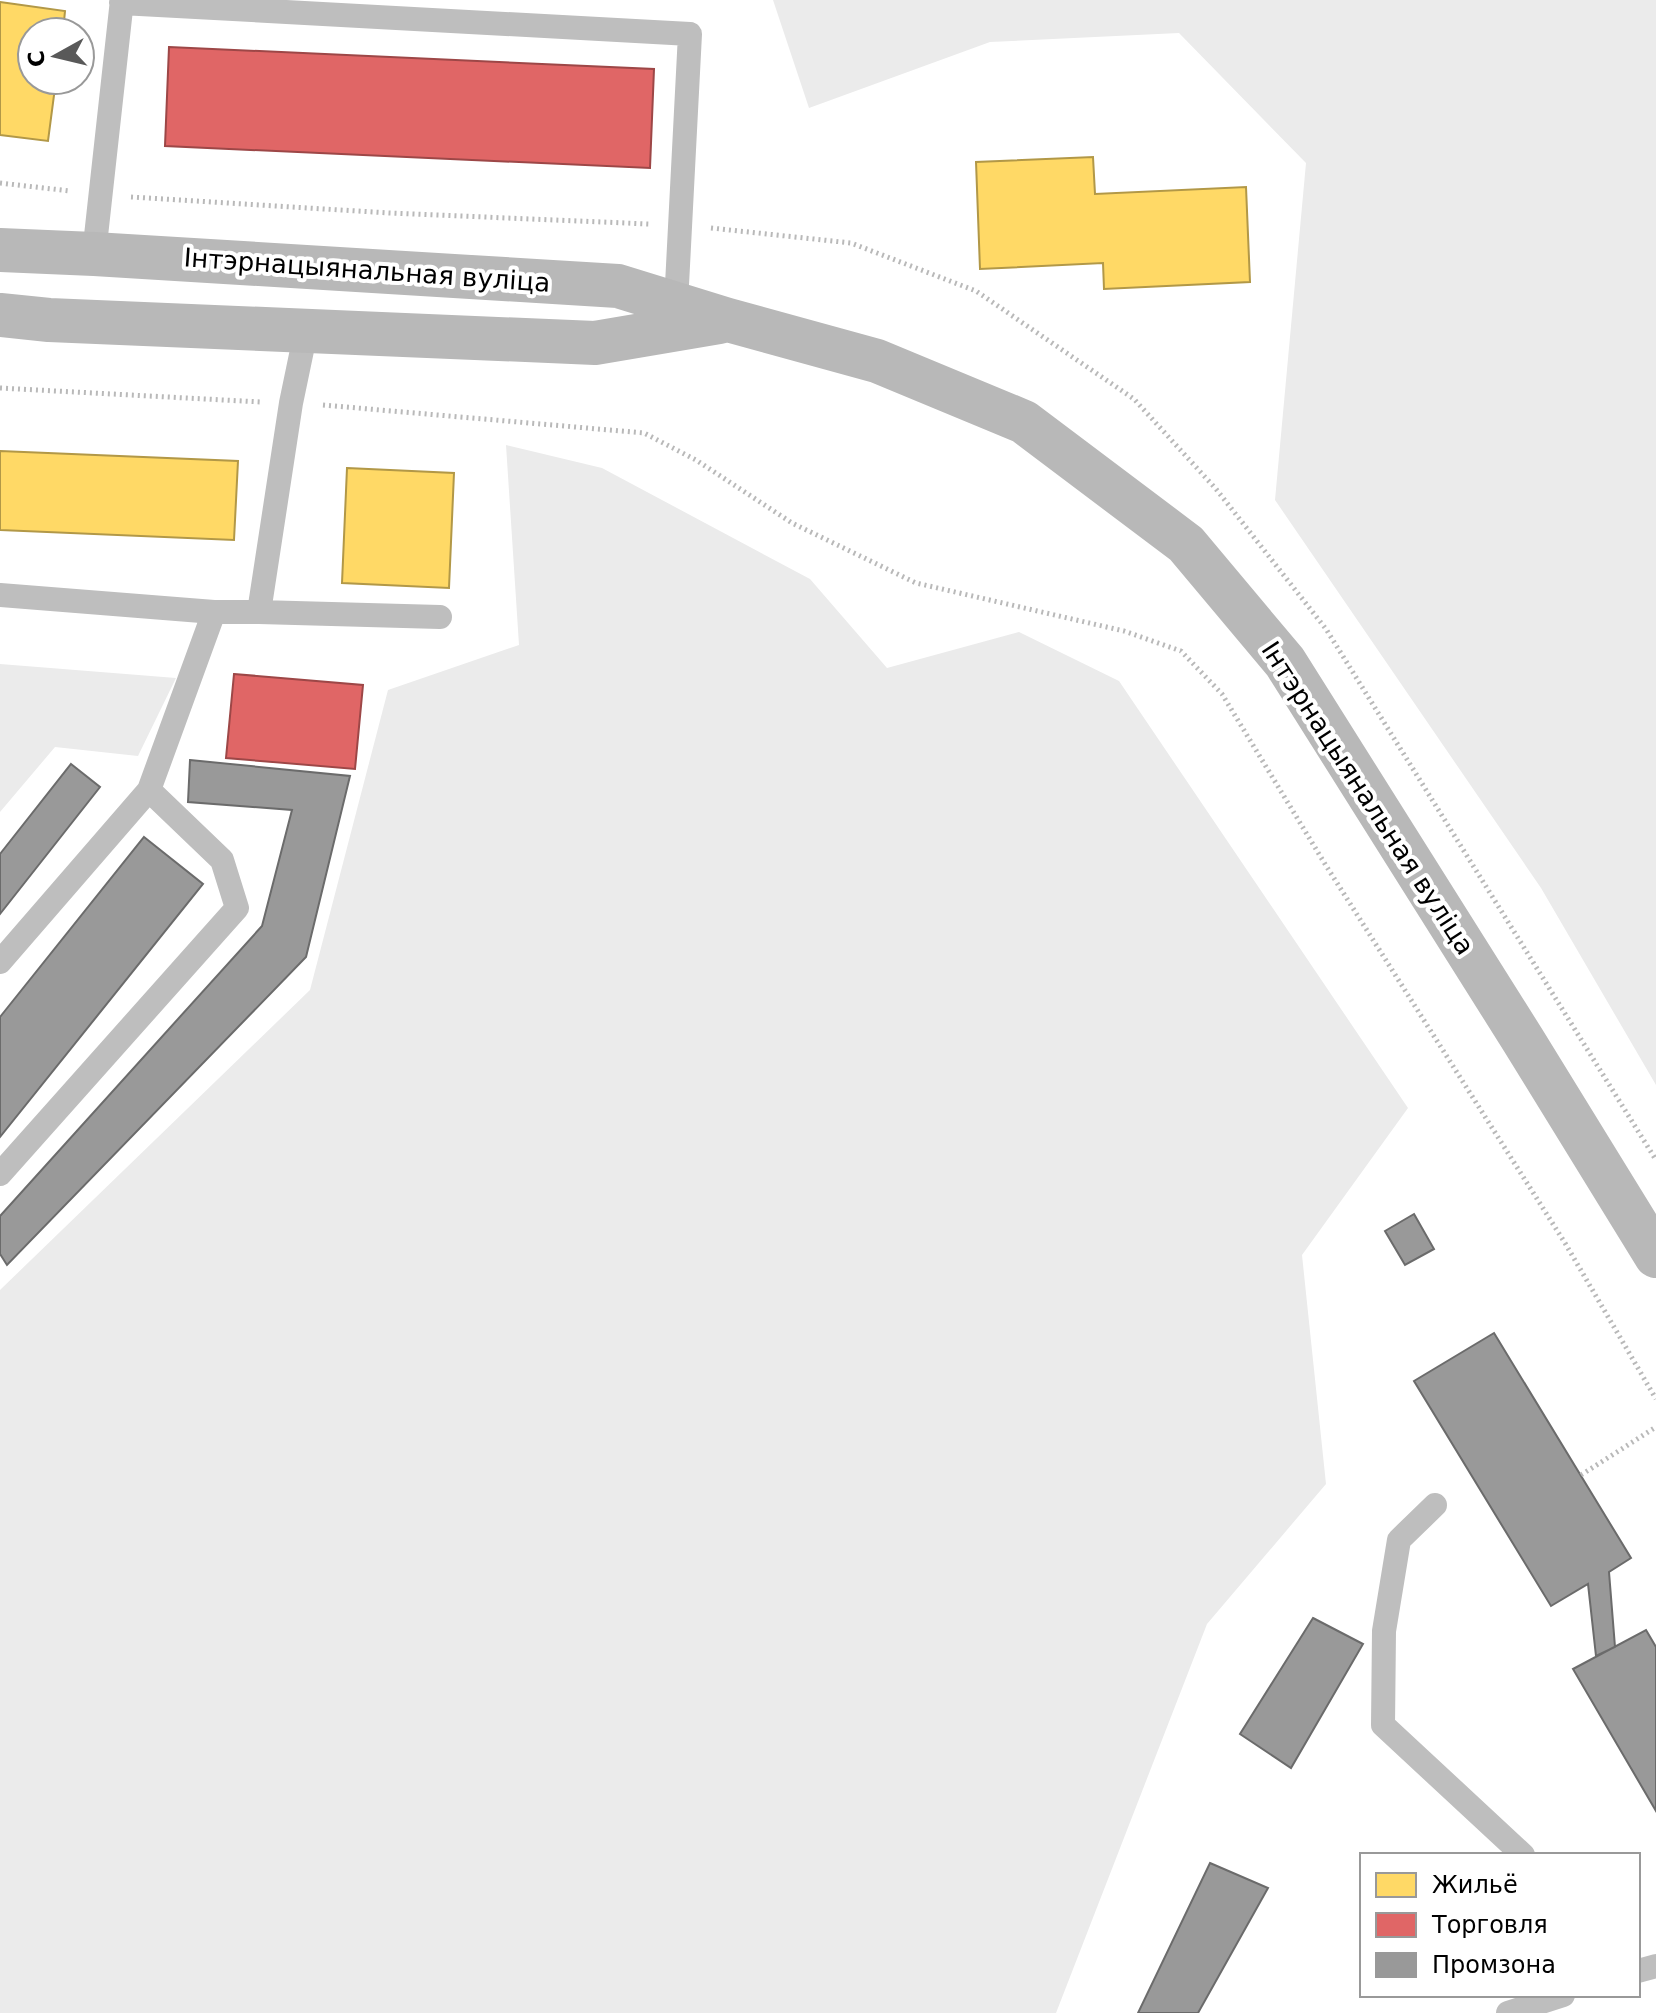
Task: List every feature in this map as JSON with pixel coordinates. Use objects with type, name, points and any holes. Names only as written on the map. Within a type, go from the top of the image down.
[{"type":"main road","name":"Інтэрнацыянальная вуліца","points":[[0,250],[618,286],[877,361],[1024,422],[1186,544],[1285,662],[1656,1256]]},
{"type":"main road","name":"Інтэрнацыянальная вуліца","points":[[0,315],[49,320],[595,343],[728,320]]},
{"type":"lane","points":[[94,254],[122,1],[690,34],[676,304]]},
{"type":"lane","points":[[259,612],[291,403],[306,331]]},
{"type":"lane","points":[[0,595],[214,612],[440,617]]},
{"type":"lane","points":[[0,962],[149,790],[214,612]]},
{"type":"lane","points":[[0,1174],[237,908],[222,860],[149,790]]},
{"type":"lane","points":[[1435,1505],[1399,1540],[1384,1631],[1383,1725],[1521,1853]]},
{"type":"lane","points":[[1508,2013],[1557,1997]]},
{"type":"path","points":[[0,183],[101,195],[389,213],[680,225],[851,243],[976,291],[1134,399],[1216,489],[1326,629],[1656,1160]]},
{"type":"path","points":[[0,388],[291,403],[644,433],[696,460],[792,523],[916,583],[1124,631],[1181,651],[1222,694],[1333,878],[1565,1243],[1656,1399]]},
{"type":"path","points":[[1581,1475],[1656,1427]]},
{"type":"shaded area","points":[[773,0],[1656,0],[1656,1085],[1541,888],[1275,500],[1306,163],[1179,33],[990,42],[809,108]]},
{"type":"shaded area","points":[[506,445],[602,468],[810,579],[887,668],[1019,632],[1119,681],[1408,1108],[1302,1255],[1326,1484],[1207,1624],[1056,2013],[0,2013],[0,1290],[310,990],[388,690],[519,645]]},
{"type":"shaded area","points":[[0,664],[176,678],[138,756],[55,747],[0,812]]},
{"type":"building: Жильё","points":[[0,2],[65,11],[65,16],[16,16],[16,96],[54,96],[48,141],[0,135]]},
{"type":"building: Жильё","points":[[1093,157],[1095,194],[1246,187],[1250,282],[1104,289],[1103,263],[980,269],[976,162]]},
{"type":"building: Жильё","points":[[0,451],[238,461],[234,540],[0,530]]},
{"type":"building: Жильё","points":[[347,468],[454,473],[449,588],[342,583]]},
{"type":"building: Торговля","points":[[169,47],[654,69],[650,168],[165,146]]},
{"type":"building: Торговля","points":[[234,674],[363,685],[355,769],[226,758]]},
{"type":"building: Промзона","points":[[190,760],[350,776],[306,957],[7,1265],[0,1254],[0,1216],[262,926],[292,810],[188,802]]},
{"type":"building: Промзона","points":[[71,764],[100,787],[0,914],[0,854]]},
{"type":"building: Промзона","points":[[144,837],[203,884],[0,1137],[0,1017]]},
{"type":"building: Промзона","points":[[1414,1214],[1434,1249],[1405,1265],[1385,1231]]},
{"type":"building: Промзона","points":[[1494,1333],[1631,1558],[1609,1572],[1615,1647],[1596,1656],[1588,1584],[1551,1606],[1414,1381]]},
{"type":"building: Промзона","points":[[1313,1618],[1363,1644],[1291,1768],[1240,1734]]},
{"type":"building: Промзона","points":[[1646,1630],[1656,1647],[1656,1811],[1573,1669]]},
{"type":"building: Промзона","points":[[1210,1863],[1268,1888],[1198,2013],[1138,2013]]}]
